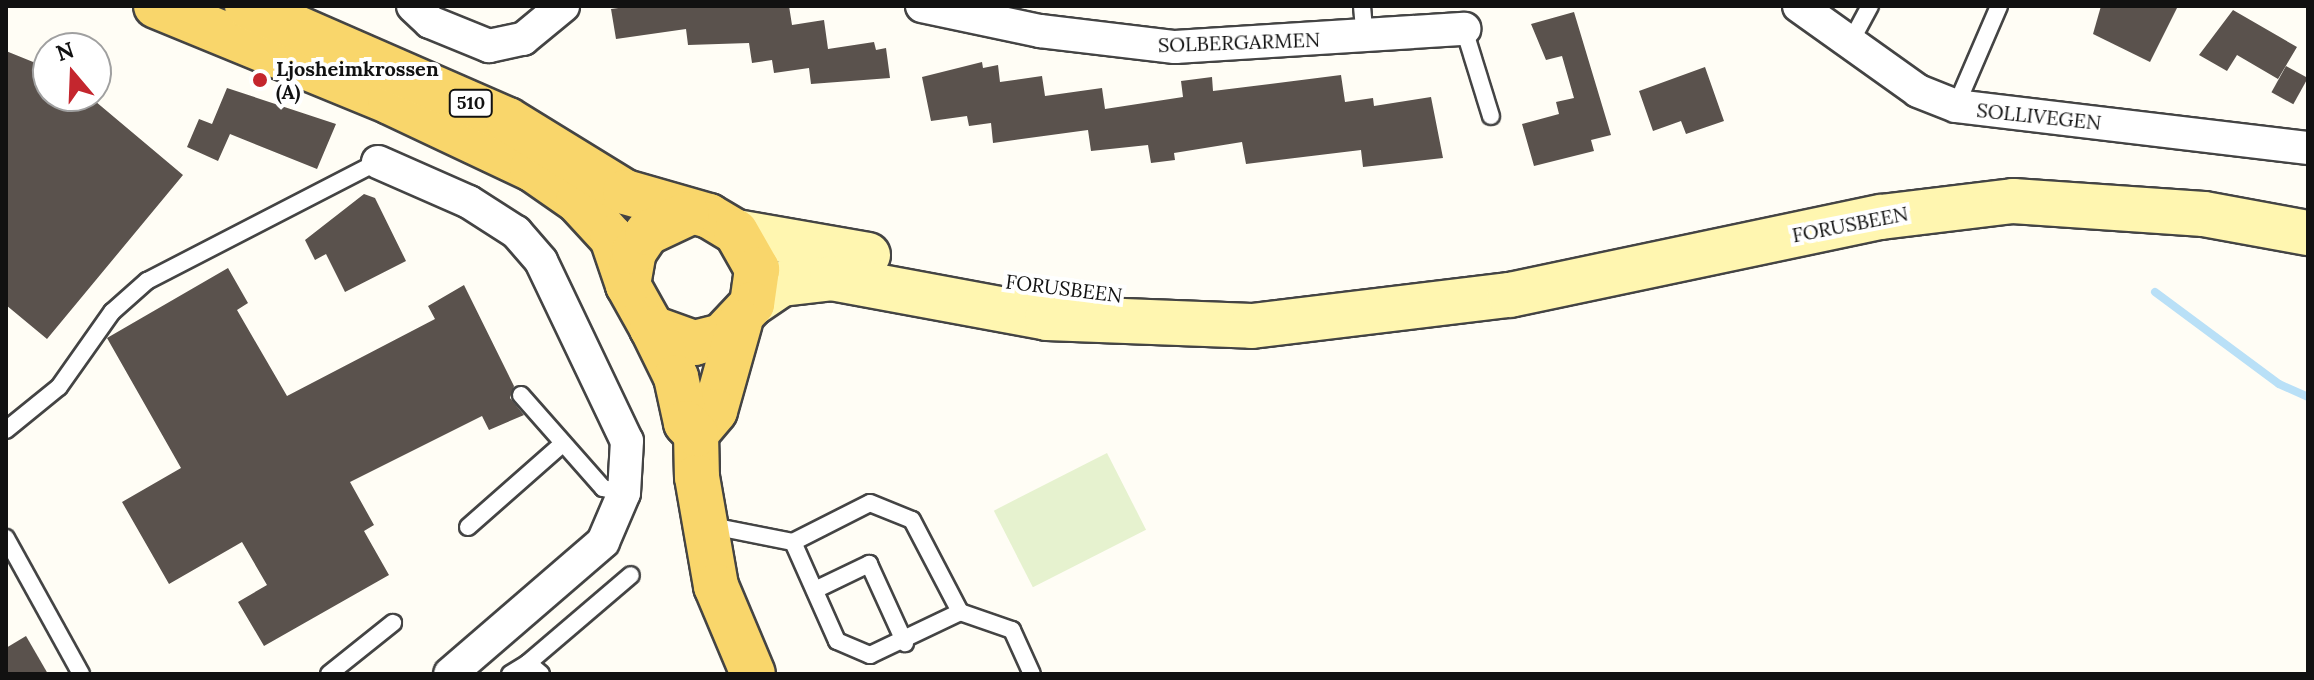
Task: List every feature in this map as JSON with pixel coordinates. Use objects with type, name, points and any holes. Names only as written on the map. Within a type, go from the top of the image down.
[{"type":"main road","name":"510","points":[[156,6],[390,102],[532,169],[578,201],[612,238],[628,285],[676,377],[686,423],[696,434],[702,524],[716,586],[753,674]]},
{"type":"main road","name":"510","points":[[247,6],[508,120],[625,192],[687,214],[709,216],[736,232]]},
{"type":"main road","name":"FORUSBEEN","points":[[746,313],[782,284],[832,278],[1047,318],[1112,323],[1252,326],[1510,295],[1944,207],[2013,201],[2137,206],[2308,233]]},
{"type":"main road","points":[[628,285],[634,252],[647,233],[687,214]]},
{"type":"main road","points":[[696,434],[715,411],[757,269],[736,232]]},
{"type":"main road","name":"FORUSBEEN","points":[[736,232],[1041,288],[1246,304],[1395,307]]},
{"type":"main road","points":[[652,328],[694,343],[722,336],[746,313]]},
{"type":"street","points":[[413,6],[451,33],[502,46],[533,34],[563,6]]},
{"type":"street","name":"SOLBERGARMEN","points":[[922,6],[1040,31],[1175,47],[1365,38],[1464,29]]},
{"type":"street","name":"SOLLIVEGEN","points":[[1799,6],[1849,45],[1918,91],[1956,106],[2308,148]]},
{"type":"street","points":[[378,162],[469,202],[516,232],[541,261],[623,427],[624,493],[613,525],[589,558],[450,674]]},
{"type":"lane","points":[[1362,6],[1365,38]]},
{"type":"lane","points":[[1849,45],[1870,6]]},
{"type":"lane","points":[[1956,106],[1999,6]]},
{"type":"lane","points":[[1464,29],[1491,116]]},
{"type":"lane","points":[[6,430],[59,387],[112,312],[147,281],[378,162]]},
{"type":"lane","points":[[521,395],[560,446],[603,488],[624,493]]},
{"type":"lane","points":[[468,527],[560,446]]},
{"type":"lane","points":[[702,524],[793,542],[870,503],[912,520],[960,612],[1012,630],[1032,674]]},
{"type":"lane","points":[[6,538],[81,674]]},
{"type":"lane","points":[[793,542],[817,589],[837,641],[870,655],[905,643],[960,612]]},
{"type":"lane","points":[[817,589],[869,564],[905,643]]},
{"type":"lane","points":[[510,674],[534,668],[631,575]]},
{"type":"lane","points":[[329,674],[393,623]]},
{"type":"green space","points":[[1107,453],[1146,530],[1033,587],[994,511]]},
{"type":"building","points":[[633,6],[789,6],[792,25],[824,20],[828,49],[874,42],[876,50],[886,48],[890,78],[811,84],[809,68],[774,73],[772,60],[752,63],[749,43],[688,45],[686,29],[616,39],[611,9]]},
{"type":"building","points":[[2101,6],[2178,6],[2150,62],[2093,34]]},
{"type":"building","points":[[2233,10],[2297,47],[2278,79],[2237,55],[2227,71],[2199,55]]},
{"type":"building","points":[[1574,12],[1611,135],[1591,140],[1594,151],[1534,166],[1522,124],[1559,114],[1556,102],[1574,98],[1562,56],[1546,60],[1531,24]]},
{"type":"building","points":[[6,51],[32,62],[32,112],[108,112],[183,175],[47,339],[6,305]]},
{"type":"building","points":[[982,62],[983,68],[998,65],[1000,82],[1042,76],[1045,96],[1102,88],[1105,109],[1183,97],[1181,81],[1212,77],[1213,91],[1341,75],[1345,102],[1373,98],[1374,106],[1431,97],[1443,158],[1363,167],[1361,150],[1246,164],[1242,142],[1174,153],[1175,160],[1151,163],[1148,145],[1091,151],[1088,130],[993,143],[991,123],[969,126],[967,116],[931,121],[922,77]]},
{"type":"building","points":[[2286,66],[2308,78],[2293,104],[2271,92]]},
{"type":"building","points":[[1705,67],[1724,121],[1686,134],[1681,121],[1653,131],[1639,91]]},
{"type":"building","points":[[227,88],[336,124],[317,169],[230,134],[218,161],[187,147],[199,119],[212,124]]},
{"type":"building","points":[[364,194],[375,198],[406,261],[345,292],[326,254],[315,260],[305,240]]},
{"type":"building","points":[[228,268],[248,303],[237,310],[287,396],[435,319],[428,306],[464,285],[514,386],[510,398],[524,415],[489,430],[482,416],[350,482],[374,525],[364,531],[389,575],[264,646],[238,602],[267,585],[242,542],[169,584],[122,502],[181,468],[107,338]]},
{"type":"building","points":[[26,636],[48,674],[6,674],[6,648]]},
{"type":"waterway","points":[[2155,292],[2279,384],[2308,397]]},
{"type":"place","name":"Ljosheimkrossen (A)","points":[[260,80]]}]
